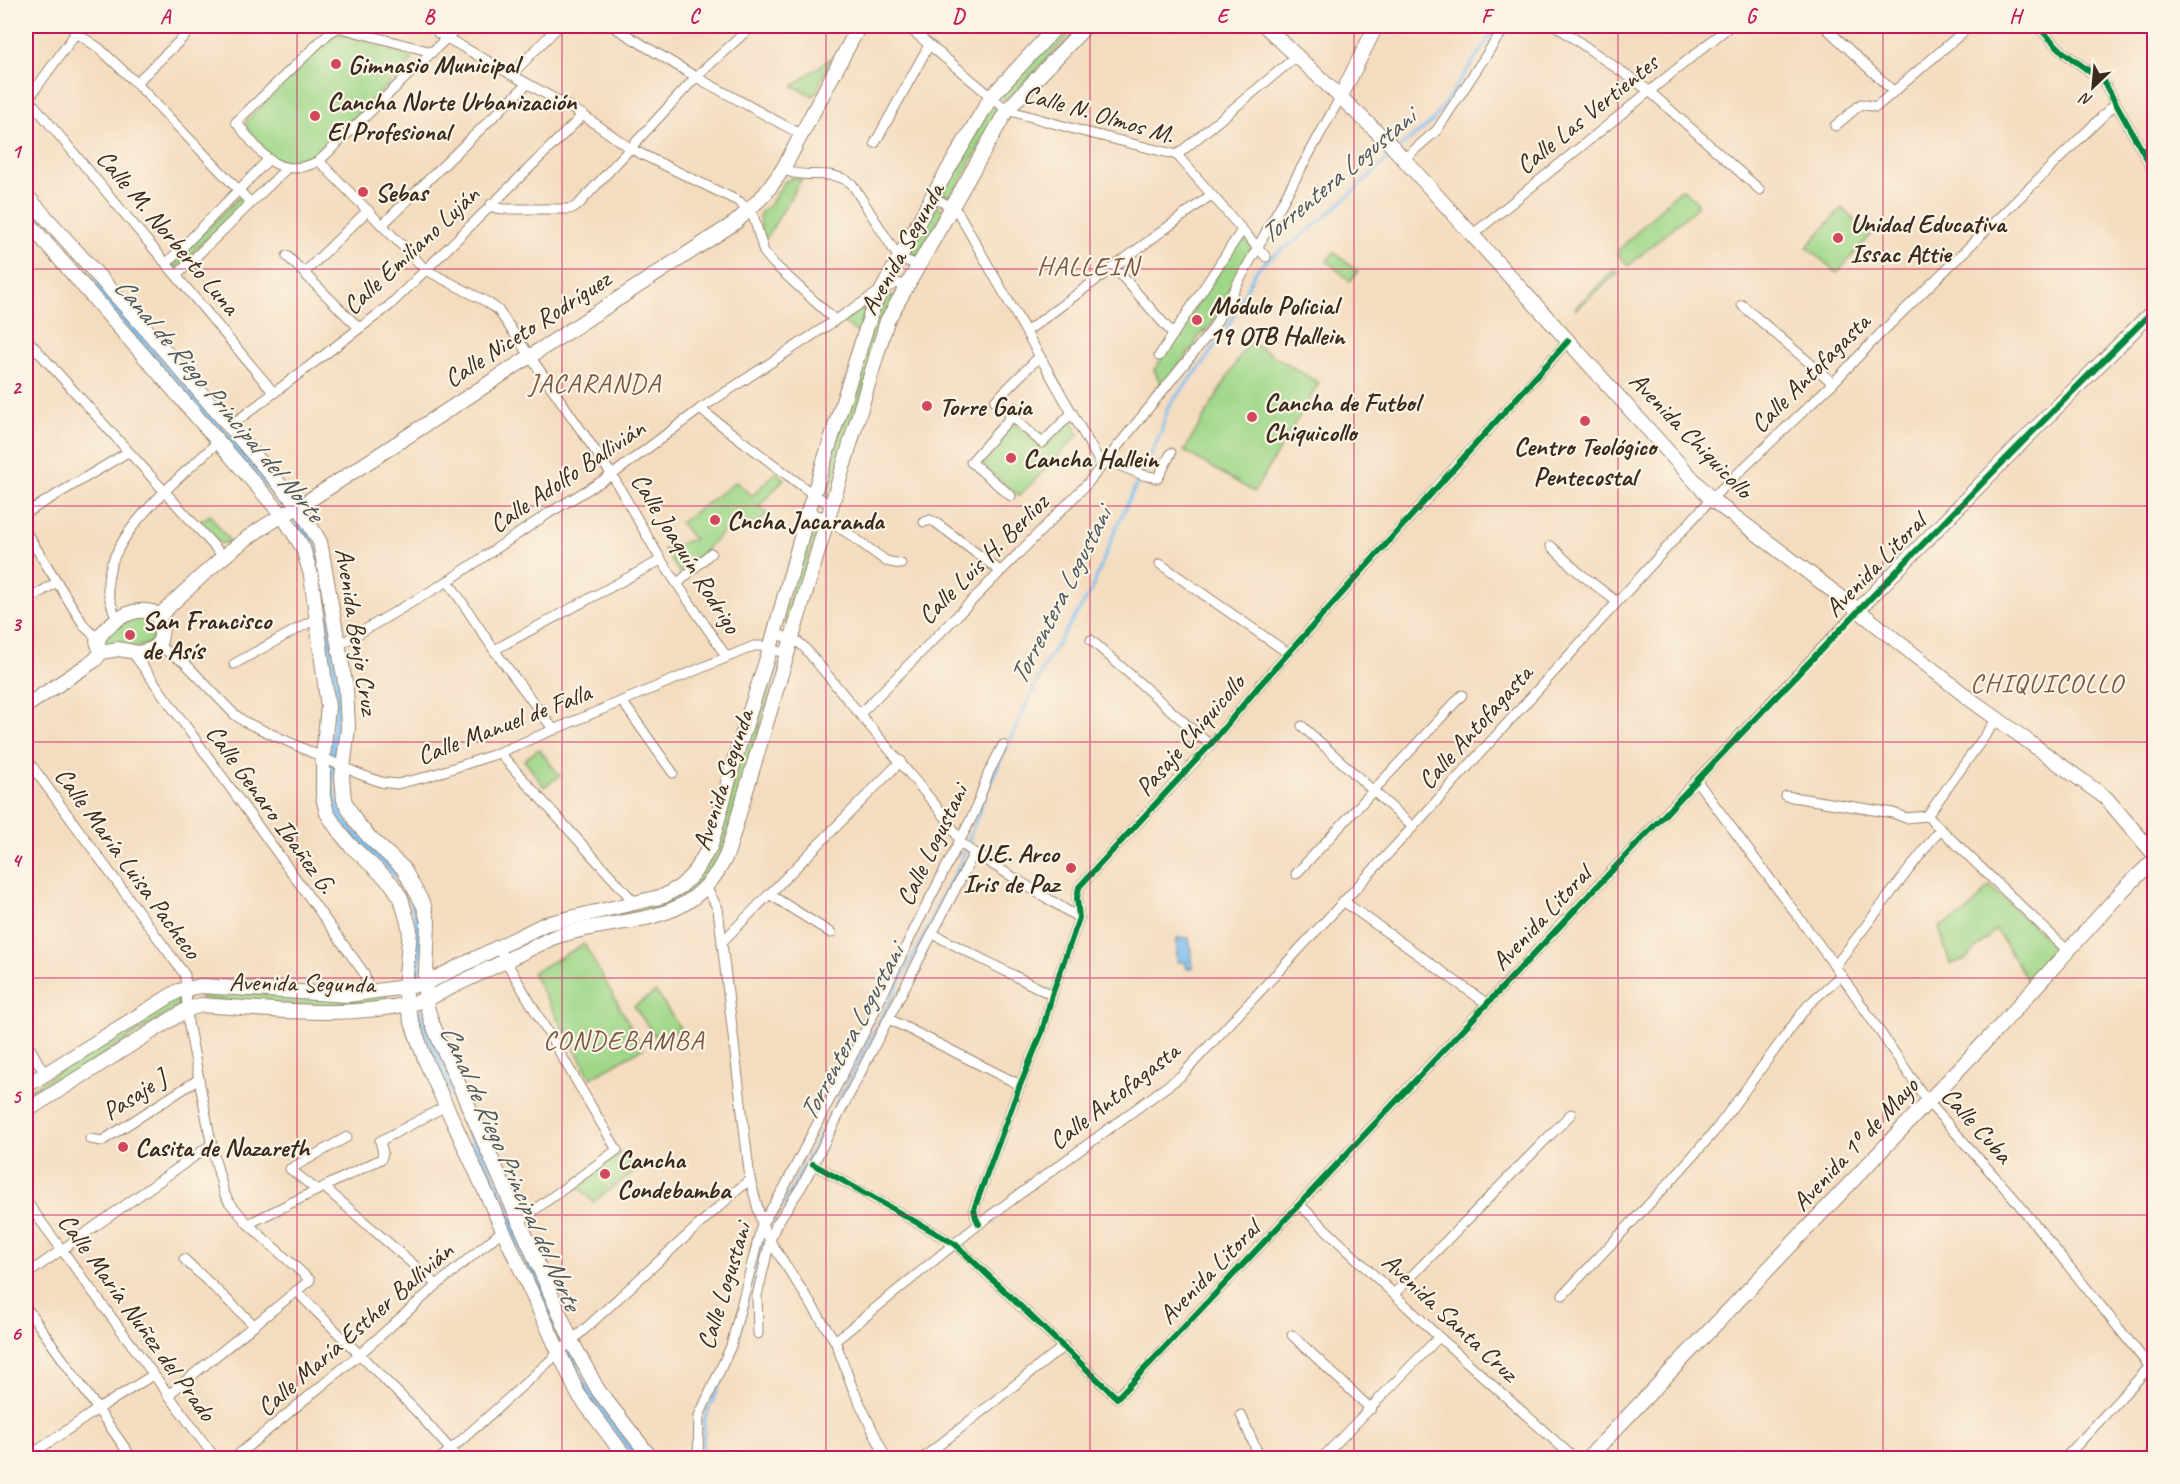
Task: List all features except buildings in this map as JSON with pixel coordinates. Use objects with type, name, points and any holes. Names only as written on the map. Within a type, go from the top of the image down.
[{"type":"main road","name":"Calle Niceto Rodríguez","points":[[158,617],[223,556],[736,222],[765,194],[783,169],[860,26]]},
{"type":"main road","name":"Avenida Segunda","points":[[26,1086],[178,991],[187,988],[200,986],[348,995],[426,983],[497,946],[559,919],[664,896],[681,886],[703,861],[711,845],[734,761],[770,649],[808,512],[873,307],[932,197],[991,97],[1057,26]]},
{"type":"main road","name":"Avenida Segunda","points":[[26,1111],[186,1010],[201,1005],[345,1013],[407,1005],[425,1000],[566,932],[651,918],[684,904],[706,887],[720,869],[727,854],[884,329],[893,307],[1007,110],[1086,26]]},
{"type":"main road","name":"Avenida Chiquicollo","points":[[1265,26],[1341,96],[1399,154],[1711,498],[1997,719],[2106,798],[2154,855]]},
{"type":"main road","points":[[1341,96],[1376,26]]},
{"type":"main road","name":"Avenida Benjo Cruz","points":[[26,195],[230,426],[291,511],[296,534],[308,561],[317,618],[333,761],[344,800],[349,812],[369,837],[403,868],[424,906],[428,922],[425,1000],[432,1023],[572,1342],[598,1389],[651,1458]]},
{"type":"main road","name":"Avenida Benjo Cruz","points":[[26,220],[218,442],[291,511],[320,542],[339,645],[348,710],[323,797],[327,813],[350,845],[391,883],[401,898],[410,930],[405,987],[407,1005],[426,1062],[578,1394],[626,1458]]},
{"type":"main road","name":"Avenida Litoral","points":[[1858,610],[2154,310]]},
{"type":"main road","points":[[26,706],[95,660],[99,645],[117,621],[138,610],[152,612],[162,624],[162,635],[157,645],[146,651],[132,653],[99,645]]},
{"type":"main road","name":"Avenida 1º de Mayo","points":[[1588,1458],[1928,1102],[2123,890],[2154,860]]},
{"type":"street","points":[[136,83],[195,26]]},
{"type":"street","points":[[432,52],[341,27],[329,33],[236,122],[268,160],[286,169],[308,166],[320,161],[459,26]]},
{"type":"street","points":[[511,75],[559,26]]},
{"type":"street","points":[[612,26],[696,77],[802,135]]},
{"type":"street","points":[[491,204],[496,208],[505,209],[570,209],[577,206],[696,77],[752,26]]},
{"type":"street","name":"Calle N. Olmos M.","points":[[907,26],[1007,110],[1177,155],[1266,257]]},
{"type":"street","points":[[1399,154],[1437,130],[1498,37],[1508,26]]},
{"type":"street","points":[[1556,26],[1648,90],[1760,190]]},
{"type":"street","name":"Calle Las Vertientes","points":[[1473,235],[1648,90],[1730,26]]},
{"type":"street","points":[[1824,26],[1893,91]]},
{"type":"street","points":[[1835,126],[1862,104],[1876,107],[1970,26]]},
{"type":"street","points":[[2037,26],[2063,52],[2104,82],[2154,172]]},
{"type":"street","points":[[27,100],[76,28],[136,83],[251,203]]},
{"type":"street","points":[[439,29],[447,38],[583,115],[631,149],[740,201],[754,218],[764,252],[835,320]]},
{"type":"street","points":[[432,52],[439,29]]},
{"type":"street","points":[[875,143],[929,45]]},
{"type":"street","points":[[1177,155],[1297,56]]},
{"type":"street","points":[[382,225],[527,84]]},
{"type":"street","name":"Calle Luis H. Berlioz","points":[[860,714],[1087,484],[1212,330],[1341,96]]},
{"type":"street","name":"Calle M. Norberto Luna","points":[[27,100],[167,263],[274,393]]},
{"type":"street","name":"Calle Antofagasta","points":[[835,1341],[980,1224],[1181,1076],[1413,827],[1711,498],[1833,383],[2115,104]]},
{"type":"street","name":"Calle Emiliano Luján","points":[[230,426],[389,306],[583,115]]},
{"type":"street","points":[[167,263],[268,160]]},
{"type":"street","name":"Calle Joaquín Rodrigo","points":[[320,161],[426,270],[498,310],[612,475],[677,584],[726,656]]},
{"type":"street","points":[[177,275],[286,169]]},
{"type":"street","points":[[783,169],[793,175],[844,177],[852,184],[898,258],[918,265]]},
{"type":"street","points":[[1027,331],[1211,195]]},
{"type":"street","points":[[932,197],[952,207],[959,214],[1027,331],[1039,357],[1104,463],[1158,478],[1170,453]]},
{"type":"street","points":[[304,273],[368,210]]},
{"type":"street","points":[[1159,356],[1242,230]]},
{"type":"street","points":[[287,256],[359,328]]},
{"type":"street","points":[[1114,267],[1173,334]]},
{"type":"street","name":"Calle Adolfo Ballivián","points":[[339,645],[448,581],[549,513],[612,475],[700,409],[883,289],[897,283],[906,286]]},
{"type":"street","points":[[1742,305],[1833,383]]},
{"type":"street","points":[[26,338],[223,556]]},
{"type":"street","name":"Pasaje Chiquicollo","points":[[980,1224],[974,1209],[1042,1032],[1052,995],[1079,918],[1077,898],[1079,886],[1210,745],[1288,653],[1568,341]]},
{"type":"street","points":[[1039,357],[995,401],[1042,443],[1072,413]]},
{"type":"street","points":[[700,409],[814,495],[829,512],[886,561],[902,564]]},
{"type":"street","points":[[1011,417],[971,462],[1011,496]]},
{"type":"street","points":[[117,621],[108,590],[113,560],[131,529],[165,492],[218,442]]},
{"type":"street","points":[[26,513],[128,452]]},
{"type":"street","points":[[808,512],[829,512]]},
{"type":"street","points":[[924,522],[930,520],[935,522],[1000,571]]},
{"type":"street","points":[[26,532],[85,627],[99,645]]},
{"type":"street","points":[[1551,546],[1617,602]]},
{"type":"street","points":[[677,584],[711,552]]},
{"type":"street","points":[[494,650],[662,560]]},
{"type":"street","points":[[1160,564],[1288,653]]},
{"type":"street","points":[[448,581],[494,650],[554,730]]},
{"type":"street","points":[[26,601],[57,582]]},
{"type":"street","name":"Avenida Litoral","points":[[813,1164],[941,1234],[955,1244],[1116,1398],[1858,610]]},
{"type":"street","points":[[234,664],[317,618]]},
{"type":"street","name":"Calle Joaquín Rodrigo","points":[[774,633],[797,641],[804,647],[901,761],[966,847],[1079,918]]},
{"type":"street","points":[[1090,640],[1210,745]]},
{"type":"street","name":"Calle Manuel de Falla","points":[[157,645],[184,662],[234,714],[245,722],[359,774],[381,782],[397,784],[426,777],[501,752],[754,646],[787,654]]},
{"type":"street","name":"Calle Genaro Ibañez G.","points":[[132,653],[364,973],[369,992]]},
{"type":"street","points":[[1296,874],[1462,695]]},
{"type":"street","points":[[622,701],[673,773]]},
{"type":"street","points":[[1785,796],[1893,813],[1906,818],[1927,816],[1997,719]]},
{"type":"street","points":[[1302,726],[1413,827]]},
{"type":"street","name":"Calle Logustani","points":[[758,1334],[757,1296],[776,1224],[802,1186],[933,934],[966,847],[974,813],[989,772],[1003,745]]},
{"type":"street","points":[[501,752],[635,903]]},
{"type":"street","name":"Calle María Luisa Pacheco","points":[[26,758],[185,975],[186,1010],[224,1193],[248,1224],[310,1280],[296,1291]]},
{"type":"street","points":[[722,942],[901,761]]},
{"type":"street","name":"Calle Cuba","points":[[1696,780],[1835,966],[1928,1102],[2013,1197],[2153,1367]]},
{"type":"street","points":[[1927,816],[2068,951]]},
{"type":"street","points":[[1835,966],[1940,829]]},
{"type":"street","name":"Calle Logustani","points":[[698,1458],[699,1416],[731,1346],[762,1224],[784,1188],[862,1037],[966,847]]},
{"type":"street","points":[[706,887],[718,909],[750,1179],[762,1224],[770,1242],[835,1341],[853,1389],[886,1458]]},
{"type":"street","points":[[769,894],[831,933]]},
{"type":"street","points":[[1343,901],[1486,1003]]},
{"type":"street","points":[[933,934],[1052,995]]},
{"type":"street","points":[[497,946],[616,1150],[519,1221]]},
{"type":"street","points":[[1563,1295],[1714,1132],[1808,1005],[1840,976]]},
{"type":"street","points":[[889,1019],[1020,1085]]},
{"type":"street","points":[[26,1041],[44,1074]]},
{"type":"street","name":"Pasaje J","points":[[90,1139],[102,1141],[199,1079]]},
{"type":"street","points":[[248,1224],[381,1159],[383,1153],[380,1141],[446,1106]]},
{"type":"street","points":[[1395,1293],[1571,1114]]},
{"type":"street","points":[[347,1137],[290,1169],[320,1189],[437,1285]]},
{"type":"street","points":[[26,1275],[212,1144]]},
{"type":"street","points":[[441,1458],[750,1179]]},
{"type":"street","name":"Calle María Nuñez del Prado","points":[[26,1201],[216,1458]]},
{"type":"street","name":"Avenida Santa Cruz","points":[[1300,1205],[1439,1337],[1574,1458]]},
{"type":"street","name":"Calle María Esther Ballivián","points":[[234,1458],[360,1354],[502,1231]]},
{"type":"street","points":[[184,1259],[254,1325]]},
{"type":"street","points":[[168,1395],[296,1291],[360,1354],[458,1458]]},
{"type":"street","points":[[26,1307],[132,1458]]},
{"type":"street","points":[[1292,1335],[1371,1409]]},
{"type":"street","points":[[1322,1458],[1439,1337]]},
{"type":"street","points":[[923,1458],[1064,1346]]},
{"type":"street","points":[[2065,1458],[2153,1367]]},
{"type":"street","points":[[26,1458],[153,1375]]},
{"type":"street","points":[[1241,1415],[1260,1458]]},
{"type":"green space","points":[[1065,26],[1078,26],[1006,101],[999,95]]},
{"type":"green space","points":[[335,32],[409,56],[412,59],[411,62],[316,155],[298,162],[283,162],[270,155],[253,137],[246,121]]},
{"type":"green space","points":[[832,57],[814,96],[793,86]]},
{"type":"green space","points":[[991,106],[999,112],[951,198],[942,193]]},
{"type":"green space","points":[[793,177],[802,178],[764,242],[759,216],[770,205],[784,182]]},
{"type":"green space","points":[[1680,189],[1683,189],[1697,202],[1697,207],[1628,266],[1618,254],[1619,250]]},
{"type":"green space","points":[[239,197],[244,202],[176,269],[172,264]]},
{"type":"green space","points":[[935,205],[944,210],[918,256],[909,252]]},
{"type":"green space","points":[[1842,208],[1871,235],[1837,273],[1807,247]]},
{"type":"green space","points":[[1244,238],[1253,247],[1212,324],[1196,340],[1195,345],[1162,387],[1154,370],[1240,239]]},
{"type":"green space","points":[[1334,252],[1358,272],[1350,281],[1327,261]]},
{"type":"green space","points":[[1614,270],[1618,273],[1576,309],[1576,307]]},
{"type":"green space","points":[[886,293],[894,297],[828,497],[821,493],[876,312]]},
{"type":"green space","points":[[867,305],[859,334],[842,321]]},
{"type":"green space","name":"Cancha de Futbol Chiquicollo","points":[[1249,341],[1319,383],[1254,492],[1184,451]]},
{"type":"green space","points":[[1068,421],[1074,423],[1079,434],[1019,496],[981,464],[982,457],[1010,425],[1015,425],[1043,446],[1048,444]]},
{"type":"green space","points":[[776,472],[784,479],[759,506],[768,514],[751,528],[739,517],[680,574],[664,549],[694,539],[680,523],[736,482],[752,496]]},
{"type":"green space","points":[[210,515],[230,543],[219,543],[198,523]]},
{"type":"green space","points":[[812,523],[818,525],[789,624],[782,622]]},
{"type":"green space","points":[[146,616],[155,623],[155,634],[151,642],[132,647],[104,645],[103,639],[123,622]]},
{"type":"green space","points":[[773,661],[778,664],[724,847],[706,876],[677,902],[509,953],[507,948],[553,926],[662,904],[683,891],[698,877],[710,861],[718,843],[740,761]]},
{"type":"green space","points":[[539,749],[560,776],[544,787],[524,760]]},
{"type":"green space","points":[[1990,886],[2058,948],[2028,982],[1996,929],[1966,959],[1950,964],[1939,927],[1966,913]]},
{"type":"green space","points":[[584,944],[643,1048],[591,1078],[532,973]]},
{"type":"green space","points":[[202,992],[387,997],[384,1002],[336,1007],[202,999],[199,997]]},
{"type":"green space","points":[[656,992],[680,1028],[659,1042],[634,1006]]},
{"type":"green space","points":[[178,997],[181,999],[181,1005],[26,1104],[26,1092]]},
{"type":"green space","points":[[621,1152],[636,1170],[593,1202],[575,1183]]},
{"type":"water","points":[[1177,938],[1189,938],[1193,967],[1187,969],[1185,962],[1177,962]]},
{"type":"waterway","name":"Torrentera Logustani","points":[[1400,147],[1432,122],[1497,26]]},
{"type":"waterway","name":"Torrentera Logustani","points":[[986,792],[1046,662],[1090,593],[1117,526],[1161,432],[1168,407],[1226,331],[1255,272],[1326,216],[1393,154]]},
{"type":"waterway","name":"Canal de Riego Principal del Norte","points":[[26,207],[299,520],[306,533],[319,573],[337,689],[338,709],[330,774],[332,795],[338,813],[347,827],[395,872],[406,885],[414,901],[419,927],[416,973]]},
{"type":"waterway","name":"Torrentera Logustani","points":[[770,1224],[791,1191],[925,934],[958,868],[983,801]]},
{"type":"waterway","name":"Canal de Riego Principal del Norte","points":[[418,1011],[563,1340]]},
{"type":"waterway","name":"Torrentera Logustani","points":[[703,1458],[704,1420],[736,1346],[763,1240]]},
{"type":"waterway","name":"Canal de Riego Principal del Norte","points":[[569,1353],[580,1382],[638,1458]]},
{"type":"cycle path","points":[[2037,26],[2063,52],[2104,82],[2154,172]]},
{"type":"cycle path","points":[[813,1164],[955,1244],[1117,1398],[1760,713],[2021,443],[2154,310]]},
{"type":"cycle path","points":[[979,1224],[974,1209],[1042,1032],[1052,995],[1079,918],[1077,898],[1079,887],[1210,745],[1259,686],[1568,341]]},
{"type":"place","name":"Gimnasio Municipal","points":[[336,64]]},
{"type":"place","name":"Cancha Norte Urbanización El Profesional","points":[[315,116]]},
{"type":"place","name":"Sebas","points":[[363,192]]},
{"type":"place","name":"Unidad Educativa Issac Attie","points":[[1838,238]]},
{"type":"place","name":"Módulo Policial 19 OTB Hallein","points":[[1197,320]]},
{"type":"place","name":"Torre Gaia","points":[[927,406]]},
{"type":"place","name":"Cancha de Futbol Chiquicollo","points":[[1252,417]]},
{"type":"place","name":"Centro Teológico Pentecostal","points":[[1585,421]]},
{"type":"place","name":"Cancha Hallein","points":[[1011,458]]},
{"type":"place","name":"Cncha Jacaranda","points":[[715,520]]},
{"type":"place","name":"San Francisco de Asís","points":[[130,635]]},
{"type":"place","name":"U.E. Arco Iris de Paz","points":[[1071,868]]},
{"type":"place","name":"Casita de Nazareth","points":[[123,1147]]},
{"type":"place","name":"Cancha Condebamba","points":[[605,1174]]},
{"type":"district","name":"HALLEIN","points":[[1088,266]]},
{"type":"district","name":"JACARANDA","points":[[595,383]]},
{"type":"district","name":"CHIQUICOLLO","points":[[2047,683]]},
{"type":"district","name":"CONDEBAMBA","points":[[624,1040]]}]
